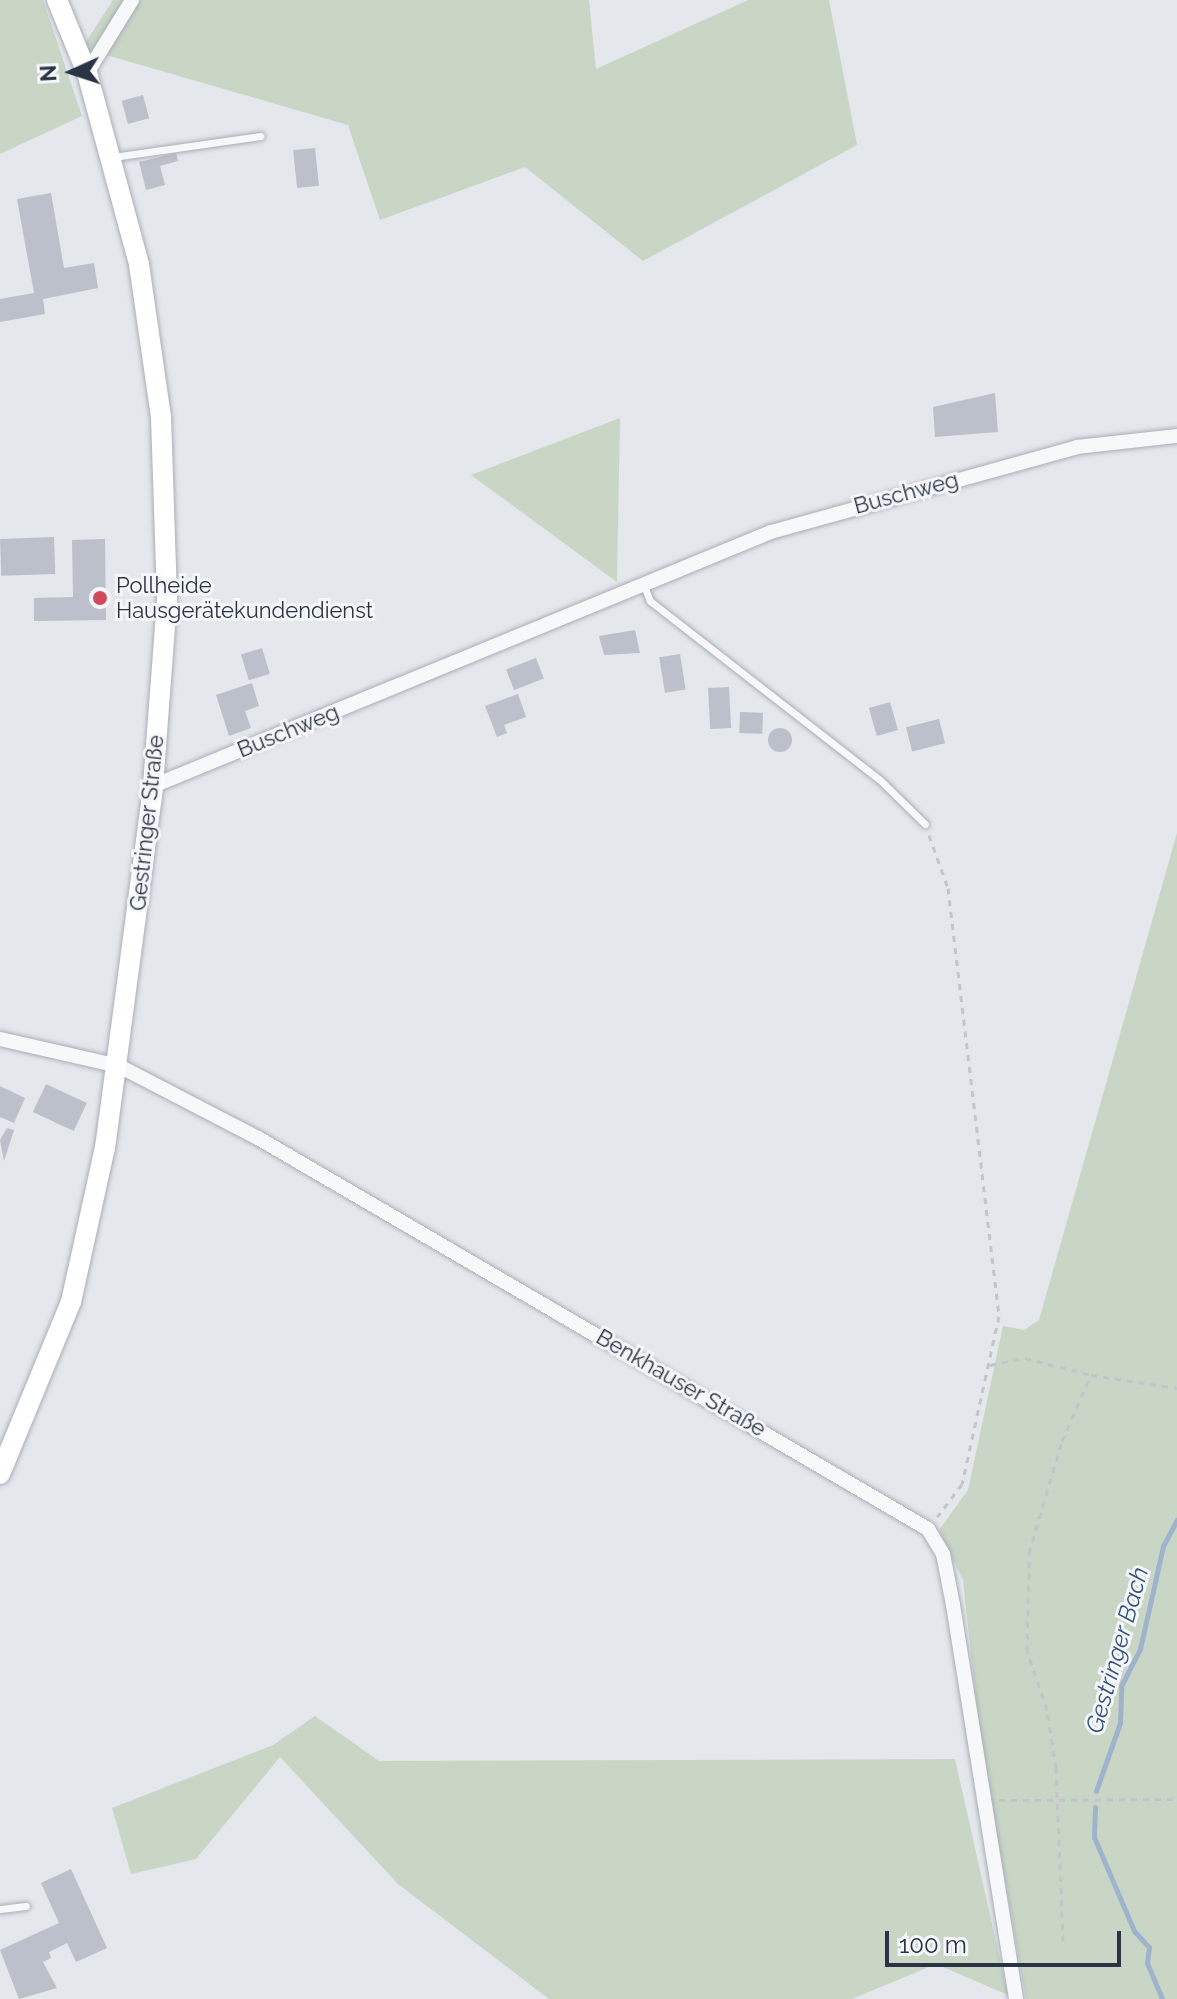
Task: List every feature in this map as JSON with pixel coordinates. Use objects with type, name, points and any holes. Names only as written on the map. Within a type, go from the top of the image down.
[{"type":"main road","name":"Gestringer Straße","points":[[0,1474],[71,1302],[119,1066],[153,786],[167,598],[161,417],[139,264],[87,73],[57,0]]},
{"type":"street","points":[[87,73],[132,0]]},
{"type":"street","name":"Buschweg","points":[[153,786],[642,581],[771,532],[883,498],[1077,447],[1177,436]]},
{"type":"street","name":"Benkhauser Straße","points":[[0,1039],[119,1066],[258,1138],[928,1529]]},
{"type":"street","points":[[928,1529],[943,1554],[953,1605],[979,1800],[1016,1999]]},
{"type":"lane","points":[[110,158],[261,136]]},
{"type":"lane","points":[[642,581],[650,601],[880,780],[925,824]]},
{"type":"lane","points":[[0,1909],[26,1906]]},
{"type":"path","points":[[925,824],[948,888],[997,1300],[988,1366],[962,1484],[928,1529]]},
{"type":"path","points":[[988,1366],[1025,1358],[1091,1375],[1177,1388]]},
{"type":"path","points":[[1063,1941],[1056,1858],[1060,1802],[1047,1710],[1027,1651],[1027,1578],[1062,1441],[1091,1375]]},
{"type":"path","points":[[979,1800],[1060,1802],[1177,1799]]},
{"type":"green space","points":[[0,0],[43,0],[82,116],[0,154]]},
{"type":"green space","points":[[113,0],[589,0],[596,69],[748,0],[829,0],[857,145],[643,261],[525,167],[380,220],[348,125],[82,48]]},
{"type":"green space","points":[[620,418],[617,582],[471,475]]},
{"type":"green space","points":[[1177,833],[1177,1999],[1026,1999],[980,1739],[963,1580],[939,1530],[968,1490],[1003,1326],[1024,1330],[1039,1320]]},
{"type":"green space","points":[[315,1716],[379,1761],[955,1759],[1008,1995],[936,1964],[852,1999],[549,1999],[398,1884],[280,1757],[196,1859],[131,1874],[112,1808],[273,1745]]},
{"type":"building","points":[[143,95],[149,118],[128,124],[122,101]]},
{"type":"building","points":[[315,148],[319,186],[297,188],[293,150]]},
{"type":"building","points":[[176,153],[178,161],[160,166],[165,185],[146,190],[139,162]]},
{"type":"building","points":[[51,193],[64,268],[94,263],[98,288],[43,299],[45,314],[0,322],[0,299],[34,293],[17,199]]},
{"type":"building","points":[[995,393],[998,432],[935,437],[933,407]]},
{"type":"building","points":[[54,537],[55,574],[1,576],[0,539]]},
{"type":"building","points":[[105,539],[106,620],[34,621],[34,598],[73,597],[72,540]]},
{"type":"building","points":[[635,630],[640,653],[604,655],[599,636]]},
{"type":"building","points":[[262,648],[270,674],[249,680],[241,654]]},
{"type":"building","points":[[680,654],[686,690],[665,693],[659,657]]},
{"type":"building","points":[[536,658],[544,679],[514,690],[506,669]]},
{"type":"building","points":[[252,683],[259,706],[245,711],[251,728],[229,736],[216,695]]},
{"type":"building","points":[[729,687],[731,728],[710,729],[708,688]]},
{"type":"building","points":[[518,694],[526,717],[504,725],[507,733],[497,737],[485,706]]},
{"type":"building","points":[[890,702],[898,730],[877,736],[869,708]]},
{"type":"building","points":[[740,712],[763,713],[762,734],[739,733]]},
{"type":"building","points":[[939,719],[945,743],[912,751],[906,727]]},
{"type":"building","points":[[780,728],[789,731],[792,740],[789,749],[780,752],[771,749],[768,740],[771,731]]},
{"type":"building","points":[[46,1084],[87,1103],[74,1131],[33,1112]]},
{"type":"building","points":[[0,1086],[25,1098],[14,1123],[0,1117]]},
{"type":"building","points":[[7,1128],[14,1130],[4,1161],[0,1140]]},
{"type":"building","points":[[71,1869],[107,1948],[76,1962],[67,1943],[49,1952],[51,1958],[43,1962],[57,1988],[19,1999],[0,1950],[59,1923],[41,1883]]},
{"type":"waterway","name":"Gestringer Bach","points":[[1096,1791],[1120,1723],[1121,1686],[1140,1649],[1163,1546],[1177,1520]]},
{"type":"waterway","name":"Gestringer Bach","points":[[1095,1807],[1094,1837],[1134,1931],[1149,1947],[1147,1963],[1162,1999]]},
{"type":"place","name":"Pollheide Hausgerätekundendienst","points":[[100,598]]}]
